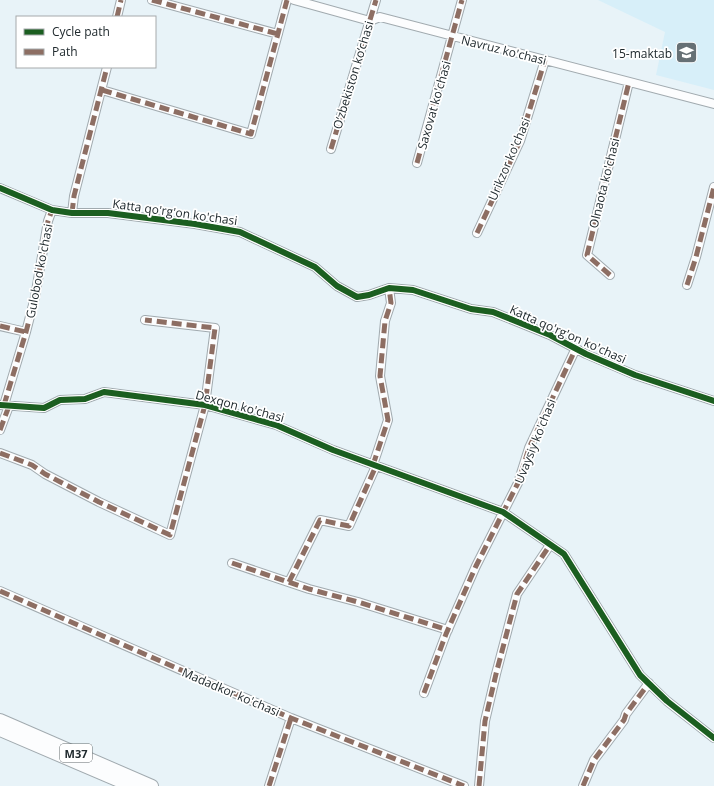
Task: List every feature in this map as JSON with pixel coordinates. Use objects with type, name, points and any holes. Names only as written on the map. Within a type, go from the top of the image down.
[{"type":"highway","name":"M37","points":[[0,720],[152,786]]},
{"type":"highway","name":"M37","points":[[0,730],[132,786]]},
{"type":"street","points":[[117,16],[122,0]]},
{"type":"street","points":[[152,0],[278,34]]},
{"type":"street","points":[[102,90],[251,134],[288,0]]},
{"type":"street","name":"Navruz ko'chasi","points":[[294,0],[370,21],[380,17],[714,104]]},
{"type":"street","name":"O‘zbekiston ko‘chasi","points":[[331,149],[376,0]]},
{"type":"street","name":"Saxovat ko'chasi","points":[[417,163],[462,0]]},
{"type":"street","name":"Urikzor ko'chasi","points":[[476,233],[520,140],[545,60]]},
{"type":"street","points":[[72,213],[74,196],[107,68]]},
{"type":"street","name":"Olnaota ko'chasi","points":[[610,275],[587,255],[629,82]]},
{"type":"street","points":[[687,285],[696,257],[714,187]]},
{"type":"street","name":"Gulobod ko'chasi","points":[[0,188],[52,210],[72,213]]},
{"type":"street","name":"Gulobod ko'chasi","points":[[4,405],[35,297],[48,221],[52,210]]},
{"type":"street","name":"Katta qo'rg'on ko'chasi","points":[[72,213],[108,213],[195,224],[240,232],[314,267],[337,286],[357,297],[370,295],[389,288],[413,290],[471,309],[493,312],[550,335],[635,375],[714,401]]},
{"type":"street","points":[[290,582],[320,520],[349,526],[374,465],[388,420],[380,376],[385,321],[391,303],[389,288]]},
{"type":"street","points":[[0,453],[32,465],[45,474],[99,502],[170,535],[205,405],[215,328],[145,320]]},
{"type":"street","name":"Gulobod ko'chasi","points":[[0,326],[26,332]]},
{"type":"street","name":"Uvaysiy ko'chasi","points":[[424,693],[448,630],[476,566],[518,483],[529,448],[576,348]]},
{"type":"street","name":"Dexqon ko'chasi","points":[[4,405],[44,408],[60,400],[85,399],[104,392],[205,405],[276,425],[333,450],[503,512],[564,554],[636,669],[667,701],[714,738]]},
{"type":"street","points":[[0,430],[4,405]]},
{"type":"street","points":[[479,786],[485,721],[517,594],[550,544]]},
{"type":"street","points":[[232,563],[448,630]]},
{"type":"street","name":"Madadkor ko'chasi","points":[[0,592],[291,718],[464,786]]},
{"type":"street","points":[[583,786],[594,760],[649,683]]},
{"type":"street","points":[[269,786],[291,718]]},
{"type":"shaded area","name":"15-maktab","points":[[598,0],[714,0],[714,90],[656,75],[665,32]]},
{"type":"marked path","points":[[117,16],[121,0]]},
{"type":"marked path","points":[[152,0],[278,34]]},
{"type":"marked path","points":[[102,90],[251,134],[287,0]]},
{"type":"marked path","points":[[331,149],[376,0]]},
{"type":"marked path","points":[[417,163],[462,0]]},
{"type":"marked path","points":[[477,233],[520,141],[545,60]]},
{"type":"marked path","points":[[72,213],[74,196],[107,68]]},
{"type":"marked path","points":[[610,275],[587,255],[629,82]]},
{"type":"marked path","points":[[687,285],[696,257],[714,187]]},
{"type":"marked path","points":[[4,405],[35,297],[48,221],[52,210]]},
{"type":"marked path","points":[[373,465],[388,420],[380,376],[385,321],[391,303],[389,288]]},
{"type":"marked path","points":[[0,453],[32,465],[45,474],[99,502],[170,535],[205,405],[215,328],[145,320]]},
{"type":"marked path","points":[[0,326],[26,332]]},
{"type":"marked path","points":[[424,693],[446,634],[476,566],[518,483],[529,448],[576,348]]},
{"type":"marked path","points":[[0,430],[9,406]]},
{"type":"marked path","points":[[289,582],[320,520],[349,526],[376,466]]},
{"type":"marked path","points":[[479,786],[485,721],[517,594],[550,545]]},
{"type":"marked path","points":[[232,563],[309,589],[358,602],[448,630]]},
{"type":"marked path","points":[[0,591],[291,718],[464,786]]},
{"type":"marked path","points":[[583,786],[594,760],[649,683]]},
{"type":"marked path","points":[[269,786],[291,718]]},
{"type":"cycle path","points":[[0,188],[52,210],[72,213],[108,213],[195,224],[240,232],[315,267],[337,286],[357,297],[369,295],[389,288],[413,290],[471,309],[493,312],[550,335],[586,354],[635,375],[714,401]]},
{"type":"cycle path","points":[[0,405],[44,408],[60,400],[85,399],[104,392],[205,405],[276,425],[333,450],[503,512],[564,554],[640,675],[667,701],[714,738]]},
{"type":"place","name":"15-maktab","points":[[687,53]]}]
